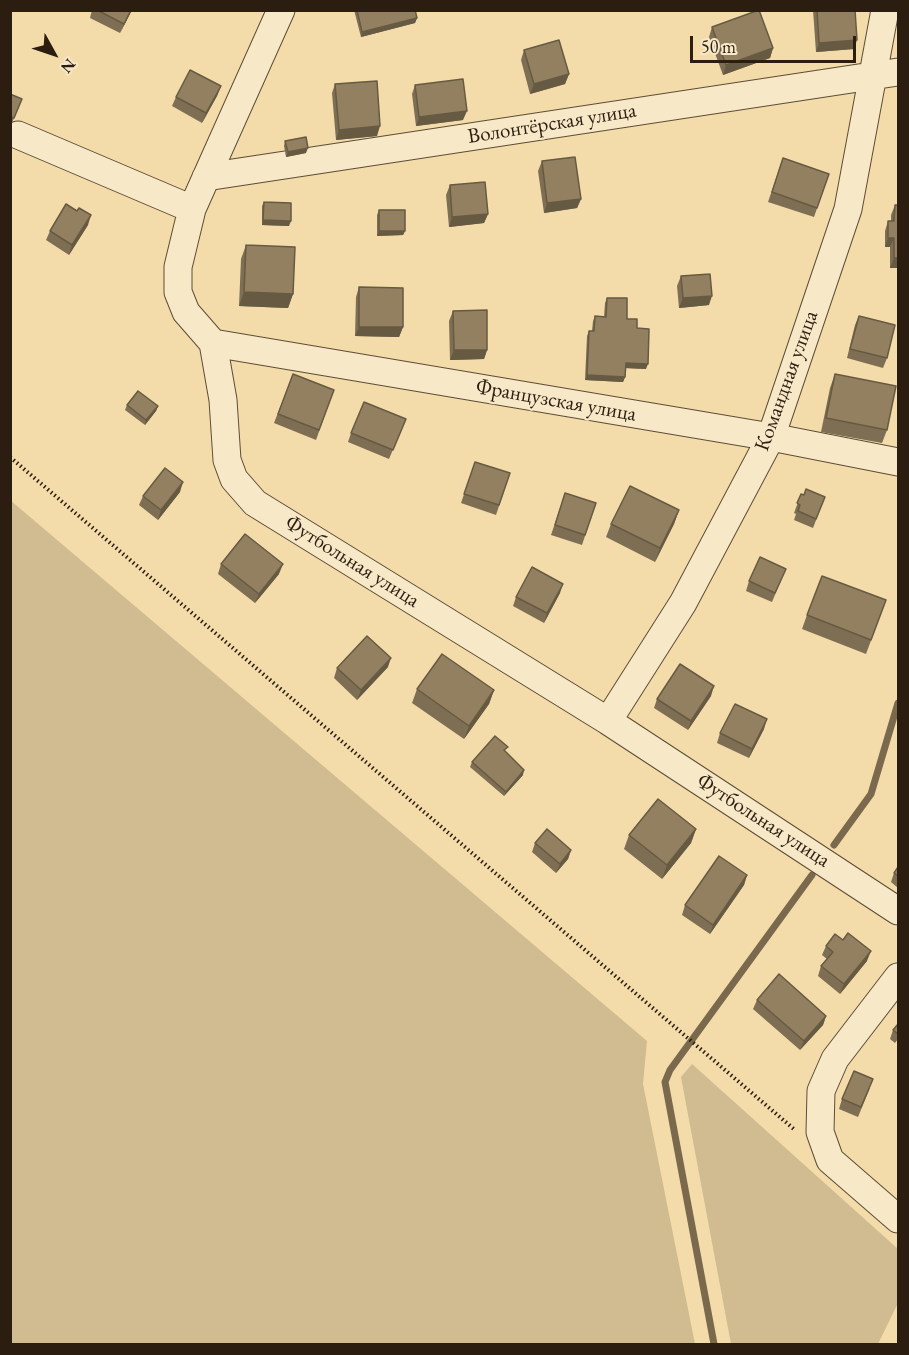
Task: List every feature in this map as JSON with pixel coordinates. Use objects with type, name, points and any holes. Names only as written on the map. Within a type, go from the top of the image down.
[{"type":"street","points":[[213,343],[186,312],[178,292],[178,267],[192,209],[281,10]]},
{"type":"street","name":"Командная улица","points":[[608,721],[683,603],[771,436],[848,209],[886,73],[885,10]]},
{"type":"street","name":"Волонтёрская улица","points":[[206,177],[886,73]]},
{"type":"street","points":[[18,135],[192,209]]},
{"type":"street","name":"Французская улица","points":[[213,343],[771,436],[898,462]]},
{"type":"street","name":"Футбольная улица","points":[[213,343],[223,400],[227,459],[234,479],[255,503],[608,721],[898,911]]},
{"type":"street","points":[[898,977],[835,1059],[821,1091],[820,1132],[830,1160],[898,1219]]},
{"type":"path","points":[[10,458],[830,1160]]},
{"type":"shaded area","points":[[10,500],[647,1041],[643,1084],[695,1344],[11,1344]]},
{"type":"shaded area","points":[[692,1064],[898,1249],[898,1303],[878,1344],[731,1344],[681,1077]]},
{"type":"building","points":[[97,10],[131,10],[124,24]]},
{"type":"building","points":[[357,10],[415,10],[417,18],[362,32]]},
{"type":"building","points":[[759,10],[773,48],[726,65],[712,27]]},
{"type":"building","points":[[817,10],[855,10],[857,40],[819,43]]},
{"type":"building","points":[[559,40],[569,74],[534,84],[524,50]]},
{"type":"building","points":[[190,70],[221,86],[206,113],[176,97]]},
{"type":"building","points":[[463,79],[467,111],[419,117],[415,85]]},
{"type":"building","points":[[377,81],[380,126],[339,130],[335,84]]},
{"type":"building","points":[[10,94],[22,99],[14,118],[10,117]]},
{"type":"building","points":[[306,137],[308,148],[288,152],[285,141]]},
{"type":"building","points":[[575,157],[581,199],[547,203],[542,161]]},
{"type":"building","points":[[783,158],[829,174],[817,208],[772,192]]},
{"type":"building","points":[[485,182],[488,214],[452,217],[450,185]]},
{"type":"building","points":[[264,202],[291,203],[291,221],[263,220]]},
{"type":"building","points":[[66,204],[77,211],[79,208],[91,215],[72,245],[50,231]]},
{"type":"building","points":[[895,205],[898,205],[898,258],[894,258],[894,238],[888,238],[888,221],[894,221]]},
{"type":"building","points":[[379,210],[405,210],[405,231],[379,231]]},
{"type":"building","points":[[246,245],[295,247],[293,294],[244,292]]},
{"type":"building","points":[[710,274],[712,296],[683,298],[681,276]]},
{"type":"building","points":[[359,287],[403,288],[403,327],[359,327]]},
{"type":"building","points":[[607,298],[627,298],[627,319],[637,319],[637,328],[649,329],[648,364],[626,363],[625,377],[587,375],[589,331],[594,331],[595,316],[606,317]]},
{"type":"building","points":[[487,310],[487,350],[454,350],[453,311]]},
{"type":"building","points":[[859,316],[895,325],[887,358],[850,349]]},
{"type":"building","points":[[293,374],[334,390],[319,430],[278,414]]},
{"type":"building","points":[[835,374],[896,386],[887,430],[826,418]]},
{"type":"building","points":[[138,391],[158,406],[146,420],[127,405]]},
{"type":"building","points":[[364,402],[406,419],[393,450],[351,433]]},
{"type":"building","points":[[475,462],[510,473],[499,505],[464,494]]},
{"type":"building","points":[[165,468],[183,482],[161,510],[143,496]]},
{"type":"building","points":[[630,486],[679,510],[660,548],[611,524]]},
{"type":"building","points":[[806,489],[825,497],[816,519],[798,511],[800,505],[797,503]]},
{"type":"building","points":[[565,493],[596,503],[585,535],[555,525]]},
{"type":"building","points":[[245,534],[283,564],[259,594],[221,564]]},
{"type":"building","points":[[760,557],[786,569],[775,593],[749,581]]},
{"type":"building","points":[[532,567],[563,584],[547,613],[516,597]]},
{"type":"building","points":[[822,576],[886,600],[871,640],[807,615]]},
{"type":"building","points":[[367,636],[391,658],[361,690],[337,668]]},
{"type":"building","points":[[442,654],[494,690],[469,726],[417,689]]},
{"type":"building","points":[[680,664],[714,686],[691,721],[657,699]]},
{"type":"building","points":[[735,704],[767,719],[752,749],[720,733]]},
{"type":"building","points":[[495,736],[508,747],[504,750],[524,770],[506,792],[472,762]]},
{"type":"building","points":[[658,799],[696,829],[667,865],[629,835]]},
{"type":"building","points":[[547,829],[571,850],[560,864],[535,843]]},
{"type":"building","points":[[719,856],[747,875],[713,925],[685,905]]},
{"type":"building","points":[[848,933],[871,951],[844,984],[821,966],[833,952],[826,946],[835,934],[843,940]]},
{"type":"building","points":[[779,974],[826,1016],[804,1041],[757,1000]]},
{"type":"building","points":[[898,1024],[898,1034],[893,1030]]},
{"type":"building","points":[[854,1071],[873,1079],[861,1107],[842,1099]]},
{"type":"waterway","points":[[834,845],[871,794],[898,703]]},
{"type":"waterway","points":[[714,1344],[665,1082],[670,1070],[812,875]]}]
